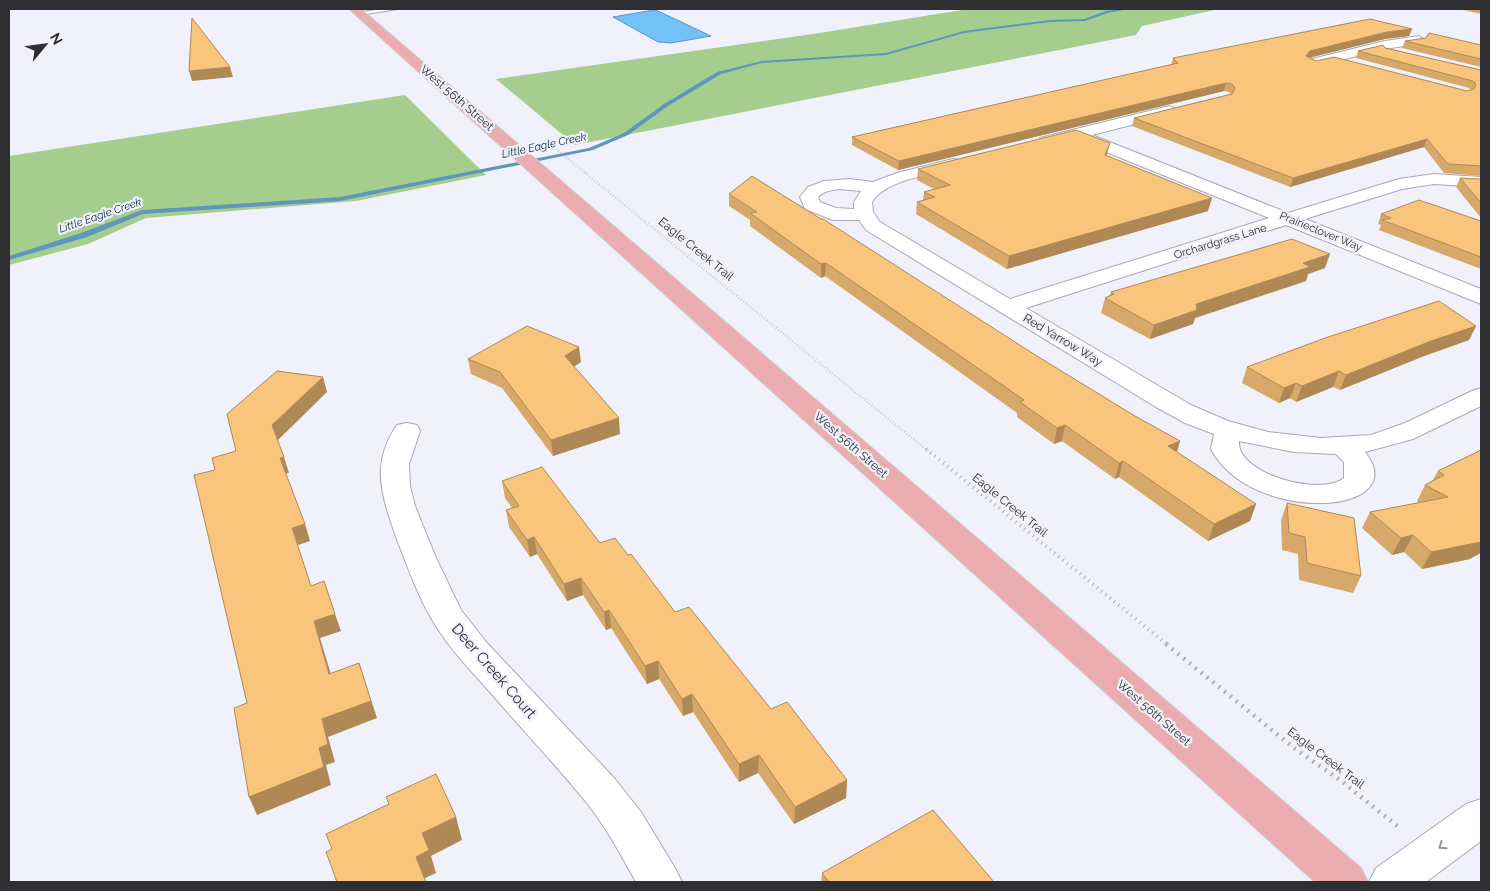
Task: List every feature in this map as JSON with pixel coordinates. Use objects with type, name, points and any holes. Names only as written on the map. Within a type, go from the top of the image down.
[{"type":"main road","name":"West 56th Street","points":[[357,11],[549,178],[1346,882]]},
{"type":"street","points":[[1312,63],[1419,40]]},
{"type":"street","points":[[1380,48],[1407,55]]},
{"type":"street","points":[[1332,58],[1360,66]]},
{"type":"street","points":[[1030,145],[1187,106]]},
{"type":"street","name":"Prairieclover Way","points":[[1076,134],[1481,297]]},
{"type":"street","points":[[866,215],[863,210],[863,202],[868,194],[876,188],[896,178],[965,161]]},
{"type":"street","name":"Orchardgrass Lane","points":[[1007,307],[1289,219],[1435,171],[1475,174]]},
{"type":"street","points":[[866,215],[838,215],[825,211],[812,205],[809,197],[816,190],[832,185],[847,184],[876,188]]},
{"type":"street","name":"Red Yarrow Way","points":[[866,215],[873,226],[900,244],[1165,402],[1198,419],[1229,429],[1272,441],[1307,446],[1343,446],[1376,442],[1394,437],[1481,396]]},
{"type":"street","points":[[1229,429],[1224,449],[1240,468],[1253,477],[1280,488],[1312,495],[1344,491],[1354,485],[1360,477],[1360,468],[1356,458],[1343,446]]},
{"type":"street","name":"Deer Creek Court","points":[[407,431],[395,464],[395,486],[400,506],[420,558],[447,616],[475,652],[601,791],[626,825],[660,882]]},
{"type":"street","points":[[1391,882],[1481,817]]},
{"type":"lane","points":[[357,11],[395,9]]},
{"type":"path","name":"Eagle Creek Trail","points":[[544,138],[1294,748],[1340,780],[1431,853]]},
{"type":"green space","points":[[968,9],[1219,9],[1142,26],[1136,35],[575,145],[496,79],[813,34]]},
{"type":"green space","points":[[405,95],[486,175],[356,201],[146,218],[88,244],[9,265],[9,156]]},
{"type":"water","points":[[654,10],[711,36],[671,43],[658,42],[613,17]]},
{"type":"building","points":[[192,18],[230,67],[189,71]]},
{"type":"building","points":[[1370,19],[1412,29],[1387,32],[1310,51],[1306,56],[1316,61],[1334,57],[1467,91],[1474,89],[1476,84],[1473,81],[1358,51],[1383,45],[1385,48],[1481,70],[1481,166],[1448,164],[1427,139],[1293,178],[1134,118],[1232,94],[1235,88],[1232,84],[1226,83],[899,161],[852,137],[1178,63],[1173,58]]},
{"type":"building","points":[[1429,33],[1481,45],[1481,59],[1405,41],[1426,38]]},
{"type":"building","points":[[1076,130],[1110,143],[1105,155],[1212,198],[1009,256],[917,202],[935,197],[924,192],[950,185],[918,169]]},
{"type":"building","points":[[752,176],[823,219],[1040,358],[1180,441],[1168,446],[1256,504],[1214,524],[1123,461],[1119,463],[1065,425],[1057,428],[1020,402],[1024,400],[826,263],[821,264],[750,213],[757,212],[729,194]]},
{"type":"building","points":[[1460,178],[1481,179],[1481,203]]},
{"type":"building","points":[[1419,200],[1481,221],[1481,257],[1382,220],[1391,218],[1381,214]]},
{"type":"building","points":[[1292,239],[1330,254],[1303,263],[1310,267],[1196,304],[1197,310],[1154,325],[1105,298],[1114,294],[1111,292]]},
{"type":"building","points":[[1439,301],[1476,326],[1431,341],[1346,375],[1339,371],[1302,386],[1296,383],[1284,388],[1247,367],[1325,338]]},
{"type":"building","points":[[527,326],[579,347],[565,356],[619,418],[551,440],[500,372],[468,359]]},
{"type":"building","points":[[277,371],[323,377],[272,425],[284,457],[280,458],[305,524],[292,528],[311,586],[324,581],[335,614],[314,621],[329,674],[359,663],[371,701],[322,719],[328,744],[319,748],[324,767],[249,797],[234,708],[247,703],[194,475],[215,470],[212,458],[236,451],[227,414]]},
{"type":"building","points":[[1481,450],[1481,542],[1431,552],[1413,535],[1401,538],[1370,512],[1448,497],[1425,485],[1444,475],[1438,471]]},
{"type":"building","points":[[542,467],[600,543],[615,538],[628,555],[631,554],[675,612],[689,607],[771,709],[787,702],[847,780],[795,807],[759,755],[739,764],[692,694],[682,699],[658,661],[645,666],[609,610],[604,612],[581,578],[564,584],[534,537],[527,540],[506,510],[519,506],[502,481]]},
{"type":"building","points":[[1287,503],[1354,518],[1361,576],[1307,563],[1305,537],[1289,533]]},
{"type":"building","points":[[436,774],[456,817],[422,833],[429,850],[416,857],[426,882],[337,882],[326,852],[332,849],[326,834],[389,804],[386,797]]},
{"type":"building","points":[[933,810],[994,882],[829,882],[822,873]]},
{"type":"waterway","name":"Little Eagle Creek","points":[[9,258],[84,235],[142,212],[340,199],[591,149],[626,134],[666,105],[719,73],[762,62],[886,54],[964,32],[1050,21],[1085,20],[1107,12],[1127,9]]}]
